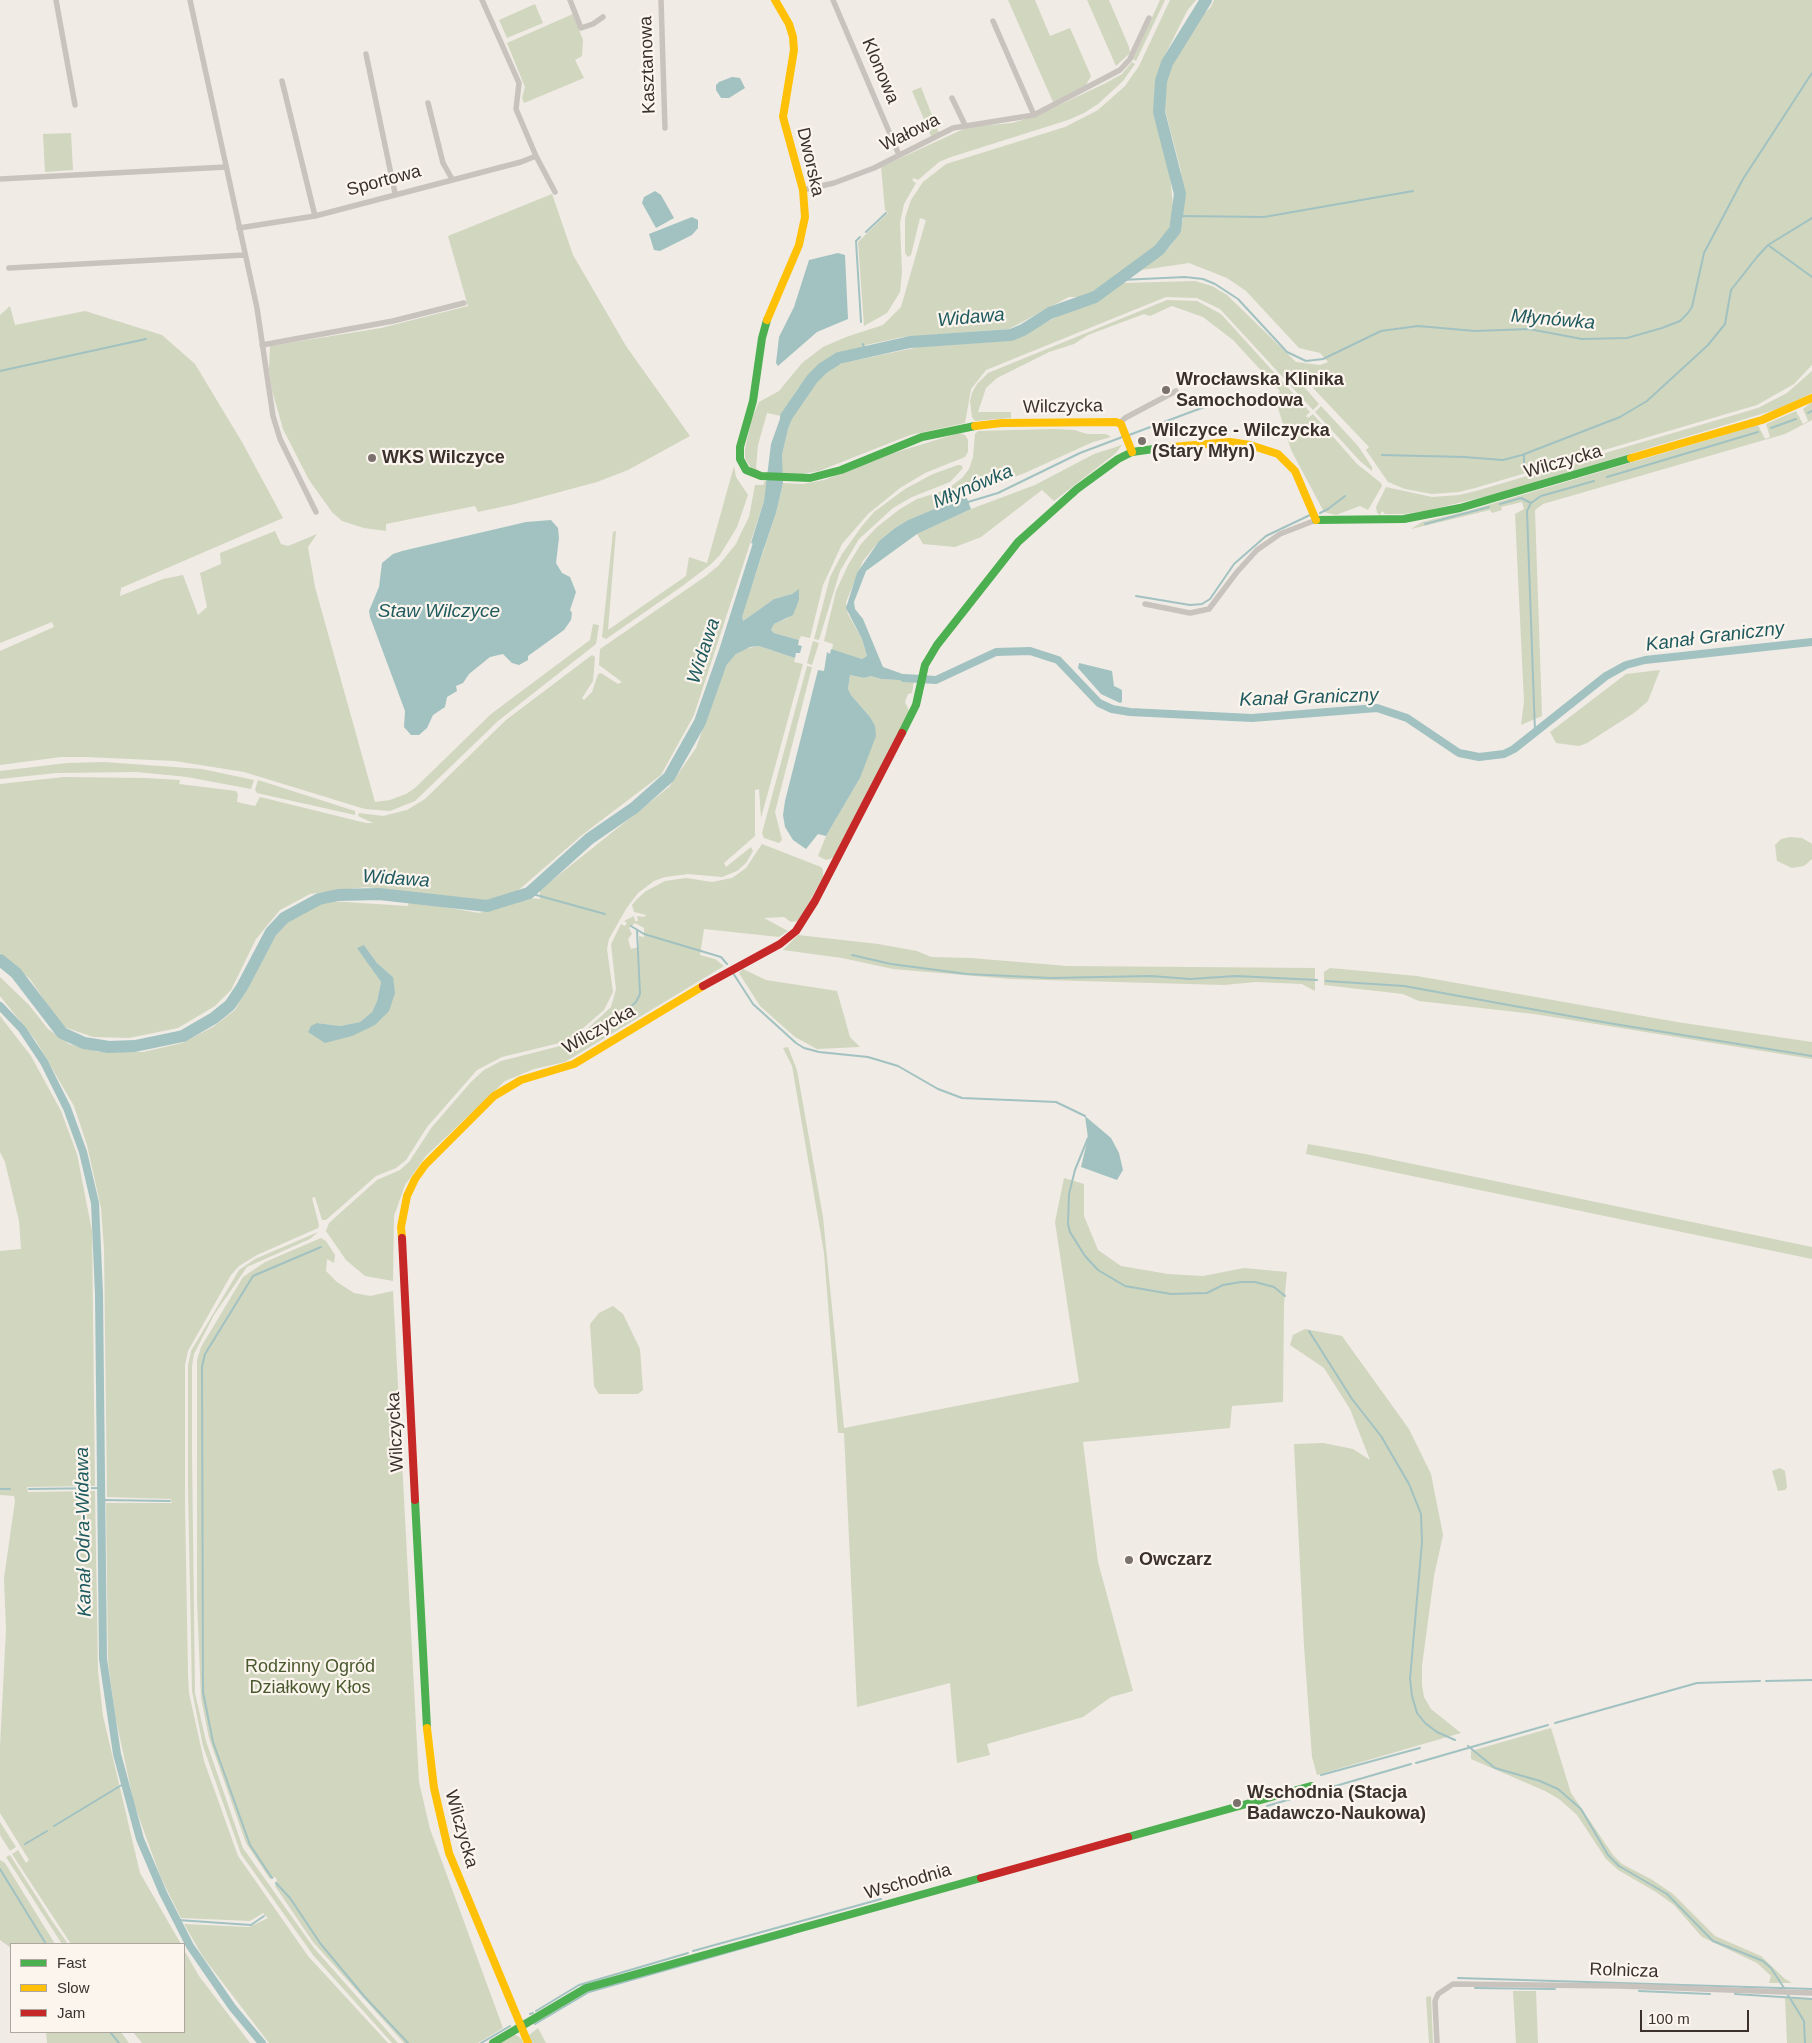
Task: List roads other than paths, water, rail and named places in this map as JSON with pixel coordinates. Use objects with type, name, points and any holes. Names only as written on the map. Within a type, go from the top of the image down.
[{"type":"street","points":[[56,0],[75,105]]},
{"type":"street","points":[[190,0],[257,308],[273,416],[280,439],[316,512]]},
{"type":"street","points":[[482,0],[519,83],[516,109],[536,156],[555,192]]},
{"type":"street","points":[[570,0],[581,28],[593,24],[602,17]]},
{"type":"street","name":"Kasztanowa","points":[[661,0],[665,128]]},
{"type":"street","name":"Dworska","points":[[761,476],[746,470],[740,454],[753,401],[759,359],[769,315],[803,232],[805,209],[784,117],[794,50],[793,37],[789,24],[775,0]]},
{"type":"street","name":"Klonowa","points":[[833,0],[899,155]]},
{"type":"street","name":"Wałowa","points":[[802,190],[834,183],[899,155],[953,128],[1034,115],[1099,83],[1120,70],[1130,59],[1149,18]]},
{"type":"street","points":[[993,21],[1034,115]]},
{"type":"street","points":[[366,54],[395,193]]},
{"type":"street","points":[[282,81],[315,216]]},
{"type":"street","points":[[952,98],[965,126]]},
{"type":"street","points":[[428,103],[443,163],[452,179]]},
{"type":"street","name":"Sportowa","points":[[239,228],[315,216],[395,193],[521,162],[536,156]]},
{"type":"street","points":[[0,179],[226,167]]},
{"type":"street","points":[[9,268],[244,255]]},
{"type":"street","points":[[262,345],[393,321],[464,303]]},
{"type":"street","points":[[1122,426],[1124,418],[1176,391]]},
{"type":"street","name":"Wilczycka","points":[[1145,604],[1190,613],[1209,609],[1237,572],[1257,550],[1280,534],[1316,520],[1388,521],[1444,512],[1762,420],[1812,398]]},
{"type":"street","name":"Wilczycka","points":[[528,2043],[449,1853],[434,1788],[428,1748],[408,1394],[401,1237],[403,1210],[415,1179],[425,1165],[494,1096],[521,1080],[574,1064],[723,974],[787,939],[805,919],[908,722],[916,705],[922,674],[928,658],[937,645],[1018,542],[1077,489],[1107,466],[1132,452],[1122,426],[1077,421],[970,427],[910,441],[826,475],[810,478],[761,476]]},
{"type":"street","points":[[1132,452],[1230,442],[1265,449],[1278,454],[1295,471],[1316,520]]},
{"type":"street","name":"Wschodnia","points":[[492,2043],[586,1988],[604,1982],[1311,1786]]},
{"type":"street","name":"Rolnicza","points":[[1437,2043],[1435,2001],[1438,1994],[1447,1986],[1463,1983],[1812,1994]]},
{"type":"water","points":[[732,77],[740,78],[745,88],[729,98],[721,98],[716,90],[716,85]]},
{"type":"water","points":[[655,191],[661,195],[674,218],[656,228],[642,203],[644,197]]},
{"type":"water","points":[[692,217],[698,220],[698,228],[692,235],[660,251],[654,250],[649,234]]},
{"type":"water","points":[[838,253],[845,255],[848,319],[817,332],[778,366],[776,363],[779,337],[794,307],[809,260]]},
{"type":"water","points":[[790,402],[798,404],[788,429],[782,455],[783,483],[776,513],[764,548],[751,543],[764,501],[771,444],[781,416]]},
{"type":"water","points":[[966,496],[971,509],[917,534],[866,571],[854,602],[855,609],[863,619],[883,667],[914,678],[914,681],[881,679],[871,676],[864,678],[850,675],[848,689],[870,717],[875,726],[876,736],[860,778],[826,836],[818,834],[806,849],[793,840],[785,827],[783,815],[785,801],[818,670],[824,671],[827,652],[830,654],[831,649],[862,659],[867,656],[862,639],[846,608],[857,573],[879,541],[895,528],[908,520]]},
{"type":"water","name":"Staw Wilczyce","points":[[551,520],[558,528],[559,538],[556,563],[562,573],[570,577],[576,592],[570,610],[572,613],[571,620],[564,630],[528,656],[528,660],[519,665],[512,663],[503,654],[490,657],[469,674],[463,683],[456,686],[457,691],[447,697],[445,707],[433,715],[427,728],[419,735],[411,735],[404,727],[405,711],[370,617],[369,611],[379,587],[382,563],[393,554],[402,551],[526,522]]},
{"type":"water","points":[[799,589],[799,600],[793,615],[774,624],[771,630],[774,633],[799,640],[798,645],[802,646],[800,653],[796,653],[795,658],[759,646],[750,647],[736,654],[725,667],[742,615],[743,621],[774,599],[792,594]]},
{"type":"water","points":[[1079,663],[1112,671],[1114,686],[1122,690],[1122,702],[1120,703],[1101,694],[1078,668]]},
{"type":"water","points":[[364,945],[377,963],[393,977],[395,993],[389,1011],[375,1025],[352,1036],[325,1043],[308,1032],[311,1026],[317,1023],[340,1026],[360,1022],[372,1012],[377,1001],[381,982],[357,948]]},
{"type":"water","points":[[1085,1116],[1111,1138],[1119,1153],[1123,1170],[1117,1180],[1081,1167],[1088,1138]]},
{"type":"waterway","name":"Widawa","points":[[786,417],[812,379],[823,368],[839,358],[910,342],[1011,335],[1023,330],[1050,313],[1095,297],[1159,250],[1175,230],[1180,194],[1159,112],[1161,81],[1167,63],[1206,0]]},
{"type":"waterway","name":"Młynówka","points":[[1121,280],[1185,277],[1203,279],[1215,284],[1238,299],[1287,352],[1306,361],[1323,359],[1381,331],[1418,326],[1475,331],[1529,329],[1582,339],[1627,338],[1662,328],[1680,321],[1692,307],[1704,253],[1743,179],[1812,73]]},
{"type":"waterway","points":[[1178,216],[1264,217],[1413,191]]},
{"type":"waterway","points":[[866,232],[886,213]]},
{"type":"waterway","points":[[1382,455],[1503,460],[1522,455],[1620,417],[1647,401],[1708,345],[1725,324],[1731,290],[1757,257],[1768,245],[1812,218]]},
{"type":"waterway","points":[[860,237],[856,241],[861,322]]},
{"type":"waterway","points":[[1768,245],[1812,277]]},
{"type":"waterway","points":[[0,371],[146,339]]},
{"type":"waterway","points":[[863,344],[865,352]]},
{"type":"waterway","name":"Młynówka","points":[[1129,435],[1207,406]]},
{"type":"waterway","points":[[1808,413],[1812,411]]},
{"type":"waterway","points":[[1771,428],[1796,419]]},
{"type":"waterway","points":[[1607,477],[1758,432]]},
{"type":"waterway","name":"Młynówka","points":[[968,502],[998,493],[1080,453],[1125,436]]},
{"type":"waterway","points":[[1524,455],[1524,465]]},
{"type":"waterway","points":[[1535,732],[1527,511],[1531,503],[1541,496],[1594,481]]},
{"type":"waterway","points":[[1320,513],[1345,496]]},
{"type":"waterway","points":[[1500,504],[1521,498],[1531,503]]},
{"type":"waterway","points":[[1425,524],[1489,507]]},
{"type":"waterway","points":[[1136,596],[1190,605],[1202,604],[1210,599],[1234,564],[1266,536],[1310,515]]},
{"type":"waterway","name":"Widawa","points":[[0,960],[16,973],[62,1033],[84,1043],[109,1047],[135,1046],[183,1036],[214,1018],[230,1005],[242,987],[271,932],[284,918],[319,899],[338,895],[379,894],[487,906],[529,893],[589,839],[634,808],[669,777],[700,722],[725,651],[763,531]]},
{"type":"waterway","name":"Kanał Graniczny","points":[[730,637],[737,632]]},
{"type":"waterway","name":"Kanał Graniczny","points":[[730,637],[745,638]]},
{"type":"waterway","name":"Kanał Graniczny","points":[[904,678],[936,680],[996,652],[1030,651],[1058,660],[1099,703],[1112,709],[1130,712],[1252,718],[1377,708],[1407,718],[1459,753],[1479,757],[1504,754],[1514,749],[1606,676],[1626,665],[1645,660],[1812,642]]},
{"type":"waterway","points":[[529,893],[605,914]]},
{"type":"waterway","points":[[631,926],[644,934],[721,957],[727,964]]},
{"type":"waterway","points":[[622,1014],[636,1002],[640,994],[637,930]]},
{"type":"waterway","points":[[852,955],[891,964],[967,974],[1051,978],[1151,976],[1190,979],[1236,976],[1317,980]]},
{"type":"waterway","points":[[733,973],[753,1004],[804,1048],[819,1052],[868,1057],[898,1066],[938,1089],[962,1098],[1056,1102],[1085,1116]]},
{"type":"waterway","points":[[1326,981],[1404,986],[1608,1023],[1812,1056]]},
{"type":"waterway","name":"Kanał Odra-Widawa","points":[[0,1006],[22,1029],[44,1062],[67,1108],[83,1152],[95,1203],[99,1294],[103,1659],[117,1754],[140,1839],[163,1893],[190,1946],[232,2007],[262,2043]]},
{"type":"waterway","points":[[1088,1138],[1075,1170],[1069,1194],[1068,1224],[1070,1232],[1085,1256],[1098,1270],[1125,1286],[1171,1294],[1207,1293],[1223,1285],[1255,1282],[1274,1287],[1285,1296]]},
{"type":"waterway","points":[[272,1878],[250,1845],[213,1742],[203,1692],[202,1367],[205,1354],[253,1276],[321,1247]]},
{"type":"waterway","points":[[1309,1331],[1352,1399],[1381,1436],[1409,1484],[1421,1514],[1422,1542],[1410,1679],[1412,1696],[1417,1713],[1425,1723],[1437,1732],[1455,1740]]},
{"type":"waterway","points":[[29,1489],[101,1488]]},
{"type":"waterway","points":[[0,1489],[10,1489]]},
{"type":"waterway","points":[[102,1500],[170,1501]]},
{"type":"waterway","points":[[1766,1681],[1812,1680]]},
{"type":"waterway","points":[[1555,1723],[1697,1683],[1760,1681]]},
{"type":"waterway","points":[[1416,1763],[1548,1725]]},
{"type":"waterway","points":[[1468,1746],[1495,1768],[1540,1781],[1558,1789],[1581,1809],[1608,1855],[1619,1866],[1667,1894],[1713,1941],[1763,1961],[1771,1968],[1784,1988]]},
{"type":"waterway","points":[[1321,1775],[1420,1748]]},
{"type":"waterway","points":[[1267,1806],[1411,1764]]},
{"type":"waterway","points":[[54,1826],[125,1783]]},
{"type":"waterway","points":[[25,1844],[47,1831]]},
{"type":"waterway","points":[[0,1869],[45,1943]]},
{"type":"waterway","points":[[276,1883],[290,1898],[320,1943],[364,1996],[408,2043]]},
{"type":"waterway","points":[[693,1951],[881,1899]]},
{"type":"waterway","points":[[178,1920],[251,1925],[264,1916]]},
{"type":"waterway","points":[[535,2024],[589,1992],[792,1934]]},
{"type":"waterway","points":[[536,2011],[579,1985],[688,1953]]},
{"type":"waterway","points":[[1458,1978],[1812,1989]]},
{"type":"waterway","points":[[1475,1988],[1555,1989]]},
{"type":"waterway","points":[[1639,1991],[1710,1994]]},
{"type":"waterway","points":[[1735,1994],[1812,1999]]},
{"type":"waterway","points":[[1788,1995],[1804,2021],[1805,2043]]},
{"type":"waterway","points":[[481,2043],[510,2026]]},
{"type":"waterway","points":[[111,2033],[119,2043]]},
{"type":"place","name":"Wrocławska Klinika Samochodowa","points":[[1166,390]]},
{"type":"place","name":"Wilczyce - Wilczycka (Stary Młyn)","points":[[1142,441]]},
{"type":"place","name":"WKS Wilczyce","points":[[372,458]]},
{"type":"place","name":"Owczarz","points":[[1129,1560]]},
{"type":"place","name":"Wschodnia (Stacja Badawczo-Naukowa)","points":[[1237,1803]]},
{"type":"park label","name":"Rodzinny Ogród Działkowy Kłos","points":[[310,1677]]}]
